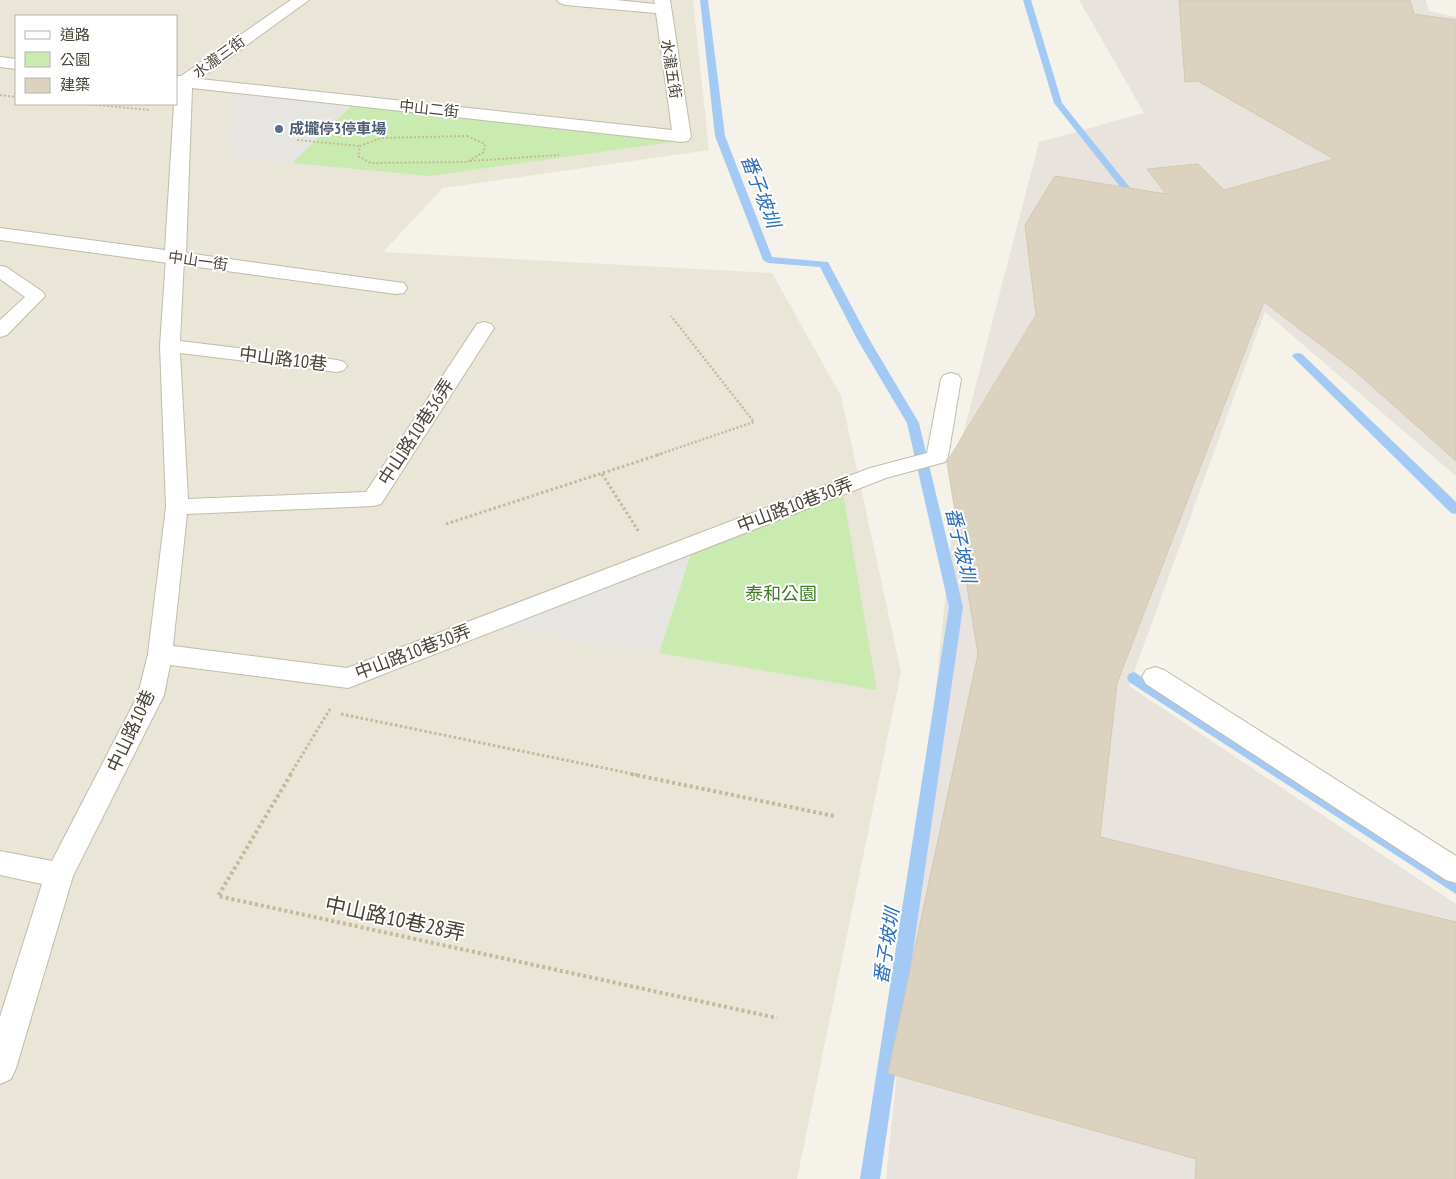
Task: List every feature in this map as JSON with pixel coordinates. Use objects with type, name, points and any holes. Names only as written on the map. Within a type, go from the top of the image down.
[{"type":"street","name":"水瀧三街","points":[[175,258],[183,113],[180,82],[301,0]]},
{"type":"street","points":[[565,0],[662,5]]},
{"type":"street","name":"水瀧五街","points":[[662,5],[682,137]]},
{"type":"street","points":[[0,62],[15,64]]},
{"type":"street","name":"中山二街","points":[[180,82],[682,137]]},
{"type":"street","name":"中山一街","points":[[0,234],[396,288]]},
{"type":"lane","name":"中山路10巷","points":[[0,1068],[59,875],[151,695],[160,654],[177,507],[170,346],[175,258]]},
{"type":"lane","points":[[0,271],[36,296],[0,331]]},
{"type":"lane","name":"中山路10巷36弄","points":[[177,507],[373,499],[484,328]]},
{"type":"lane","name":"中山路10巷","points":[[170,346],[337,366]]},
{"type":"lane","name":"中山路10巷30弄","points":[[160,654],[348,678],[878,473],[937,457],[950,379]]},
{"type":"lane","points":[[1155,677],[1456,871]]},
{"type":"lane","points":[[0,863],[59,875]]},
{"type":"path","points":[[0,95],[15,97]]},
{"type":"path","points":[[99,105],[183,113]]},
{"type":"path","points":[[360,146],[358,156],[371,163],[467,162],[594,151],[611,130]]},
{"type":"path","points":[[297,140],[360,146],[381,138],[467,136],[485,144],[484,152],[467,162]]},
{"type":"path","points":[[420,156],[421,162]]},
{"type":"path","points":[[446,524],[602,474],[754,422],[671,316]]},
{"type":"path","points":[[602,474],[655,558]]},
{"type":"path","name":"中山路10巷28弄","points":[[348,678],[218,896],[777,1018]]},
{"type":"path","points":[[328,711],[834,816]]},
{"type":"shaded area","points":[[0,0],[693,0],[709,150],[443,188],[383,252],[772,273],[841,396],[901,672],[797,1179],[0,1179]]},
{"type":"shaded area","points":[[1079,0],[1426,0],[1429,11],[1456,17],[1456,476],[1265,312],[1129,686],[1456,904],[1456,1179],[886,1179],[961,442],[1039,142],[1144,113]]},
{"type":"shaded area","name":"成壠停3停車場","points":[[234,87],[355,102],[292,163],[229,156]]},
{"type":"shaded area","points":[[694,544],[659,653],[488,627]]},
{"type":"green space","points":[[355,102],[686,140],[430,176],[292,163]]},
{"type":"green space","name":"泰和公園","points":[[841,482],[877,690],[659,653],[694,544]]},
{"type":"building","points":[[1179,0],[1410,0],[1414,14],[1456,20],[1456,461],[1355,371],[1264,302],[1117,683],[1100,837],[1456,922],[1456,1179],[1195,1179],[1196,1159],[888,1073],[978,654],[947,462],[1036,315],[1025,225],[1055,176],[1166,194],[1147,169],[1198,164],[1224,190],[1334,159],[1198,81],[1185,82]]},
{"type":"waterway","name":"番子坡圳","points":[[704,0],[720,136],[768,260],[824,264],[863,339],[913,423],[956,607],[870,1179]]},
{"type":"waterway","points":[[1027,0],[1058,103],[1136,201]]},
{"type":"waterway","points":[[1298,356],[1456,510]]},
{"type":"waterway","points":[[1134,678],[1456,887]]},
{"type":"place","name":"成壠停3停車場","points":[[279,129]]}]
